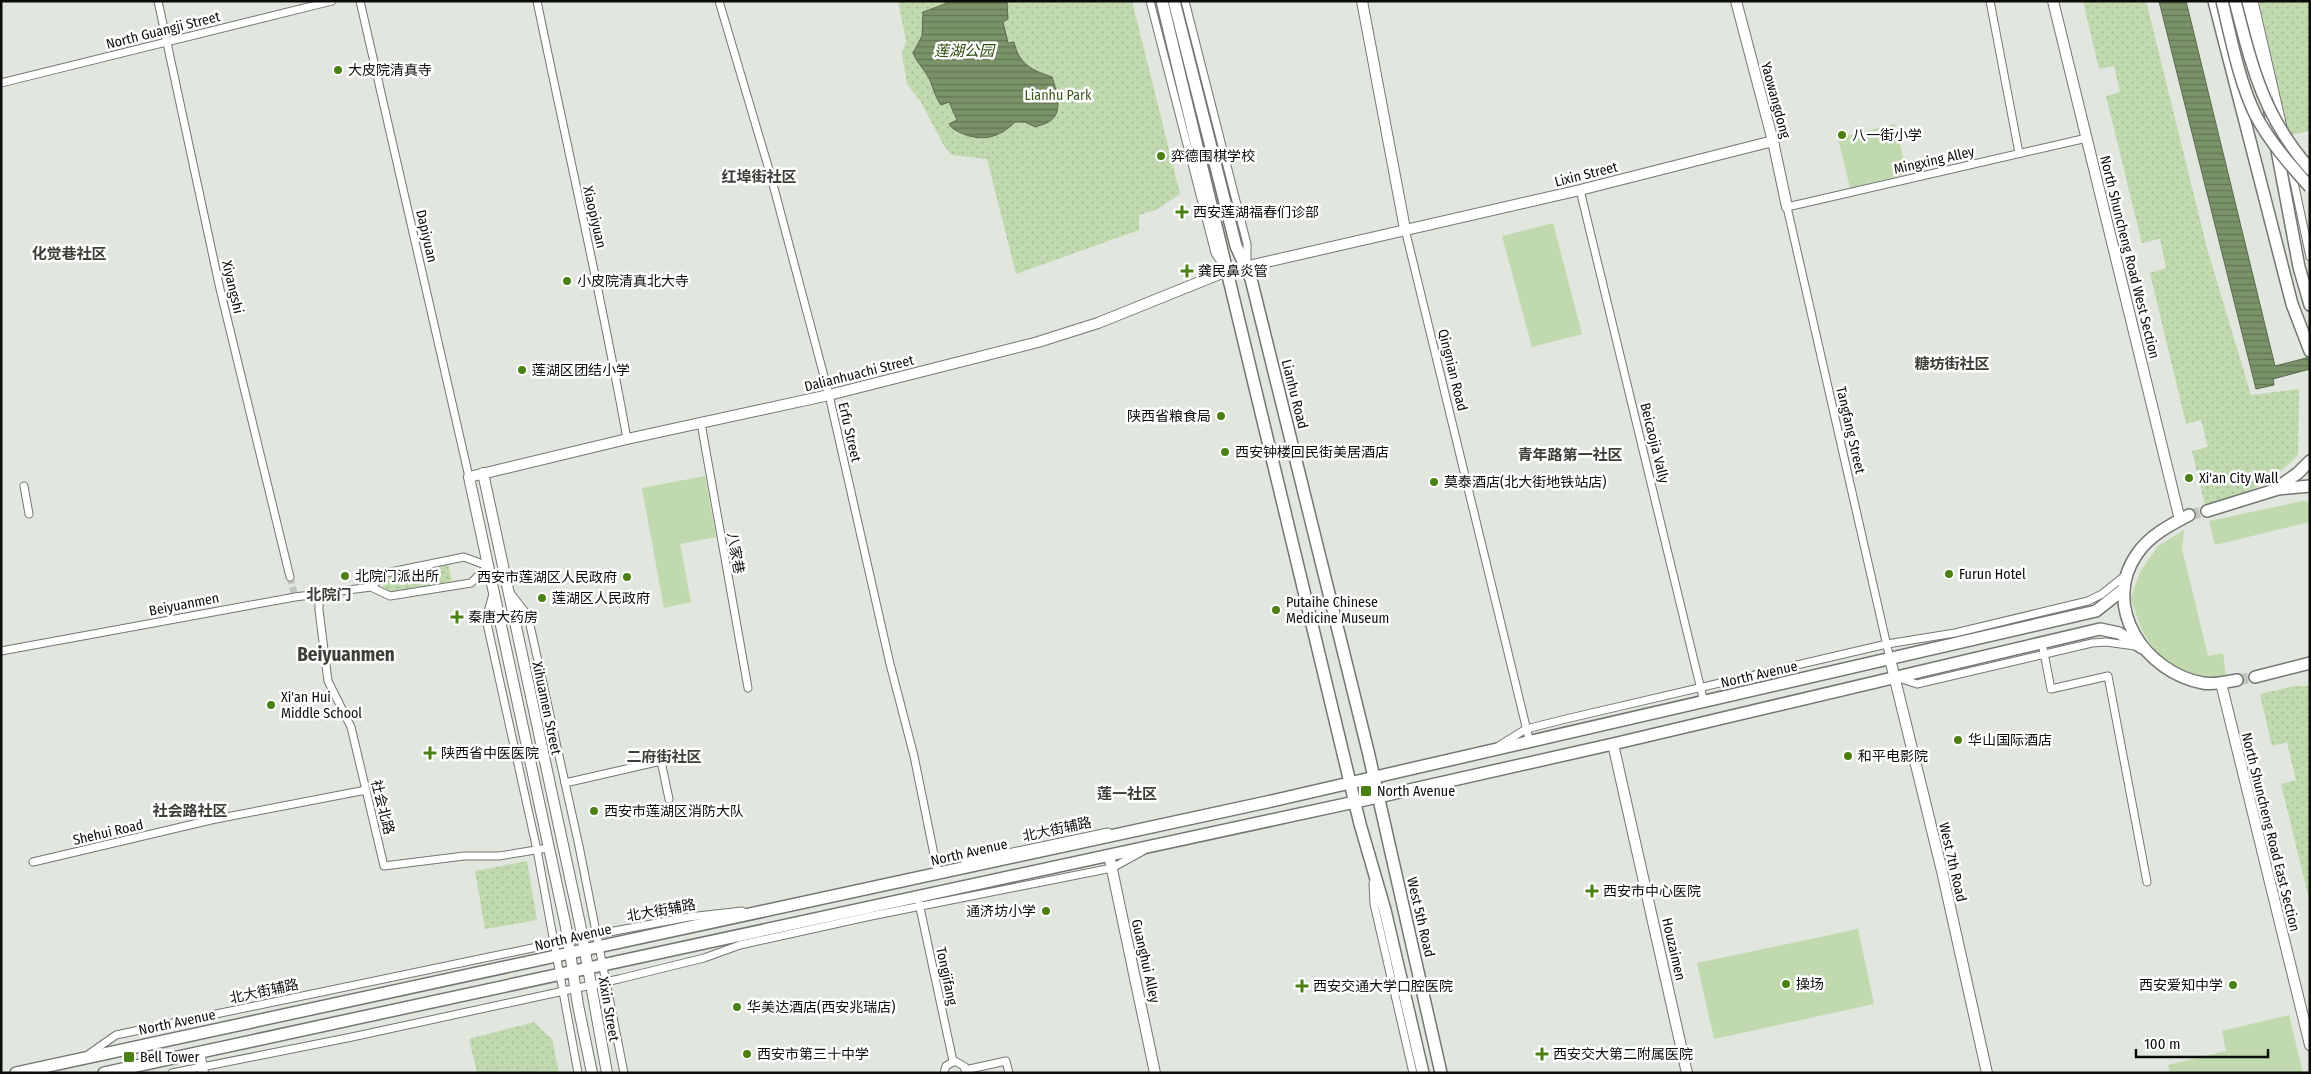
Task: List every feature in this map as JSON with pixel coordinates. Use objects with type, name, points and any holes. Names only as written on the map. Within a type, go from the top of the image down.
[{"type":"main road","points":[[1162,1],[1355,802],[1399,964],[1423,1073]]},
{"type":"main road","name":"Lianhu Road","points":[[1174,1],[1236,246],[1247,267],[1378,797]]},
{"type":"main road","points":[[2214,1],[2292,304],[2308,346]]},
{"type":"main road","points":[[2222,1],[2239,68],[2256,116],[2284,158],[2310,187]]},
{"type":"main road","points":[[2235,1],[2251,64],[2268,110],[2293,150],[2310,169]]},
{"type":"main road","points":[[2246,1],[2259,54],[2299,267],[2310,305]]},
{"type":"main road","points":[[2258,496],[2289,480],[2310,461]]},
{"type":"main road","points":[[2206,511],[2289,487],[2310,486]]},
{"type":"main road","points":[[2142,648],[2129,628],[2126,619],[2124,589],[2127,574],[2137,554],[2166,527],[2184,517]]},
{"type":"main road","name":"North Avenue","points":[[16,1073],[556,956],[569,947],[938,871],[1530,743],[2096,611],[2124,589]]},
{"type":"main road","points":[[104,1073],[559,973],[919,901],[1157,844],[1613,744],[1894,676],[2100,629],[2119,633],[2142,648],[2165,669],[2184,678],[2204,683],[2221,683],[2237,680]]},
{"type":"main road","points":[[2255,676],[2310,664]]},
{"type":"main road","name":"West 5th Road","points":[[1378,797],[1441,1073]]},
{"type":"street","name":"Xiyangshi","points":[[158,1],[224,305],[290,577]]},
{"type":"street","name":"North Guangji Street","points":[[1,83],[332,1]]},
{"type":"street","name":"Dapiyuan","points":[[360,1],[469,477]]},
{"type":"street","name":"Xiaopiyuan","points":[[537,1],[571,170],[606,320],[627,439]]},
{"type":"street","name":"Erfu Street","points":[[719,1],[770,173],[829,395],[890,664],[914,756],[938,871]]},
{"type":"street","points":[[1150,1],[1215,253],[1227,271]]},
{"type":"street","points":[[1185,1],[1247,244],[1247,267]]},
{"type":"street","name":"Qingnian Road","points":[[1362,1],[1405,229],[1530,743]]},
{"type":"street","name":"Yaowangdong","points":[[1736,1],[1773,141],[1787,207]]},
{"type":"street","points":[[1990,1],[2019,153]]},
{"type":"street","name":"North Shuncheng Road West Section","points":[[2053,1],[2184,517]]},
{"type":"street","points":[[2254,1],[2266,47],[2310,257]]},
{"type":"street","name":"Mingxing Alley","points":[[1787,207],[2087,138]]},
{"type":"street","name":"Lixin Street","points":[[1247,267],[1580,190],[1773,141]]},
{"type":"street","name":"Beicaojia Vally","points":[[1580,190],[1704,702]]},
{"type":"street","name":"Tangfang Street","points":[[1787,207],[1890,659]]},
{"type":"street","name":"Dalianhuachi Street","points":[[469,477],[627,439],[829,395],[1046,339],[1098,322],[1227,271],[1247,267]]},
{"type":"street","name":"八家巷","points":[[700,423],[748,688]]},
{"type":"street","name":"Xihuamen Street","points":[[483,473],[584,944]]},
{"type":"street","name":"Xihuamen Street","points":[[469,477],[569,947]]},
{"type":"street","points":[[24,486],[29,514]]},
{"type":"street","name":"Beiyuanmen","points":[[1,651],[294,595],[320,595],[371,587],[386,573],[464,557],[488,566],[471,583],[390,596],[371,587]]},
{"type":"street","points":[[1489,752],[1526,730],[1887,644],[1956,633],[2088,601],[2102,594],[2127,574]]},
{"type":"street","points":[[507,589],[528,616],[565,783],[624,1073]]},
{"type":"street","points":[[494,591],[486,619],[536,850],[578,1073]]},
{"type":"street","name":"社会北路","points":[[320,595],[319,610],[328,682],[352,727],[384,866],[464,856],[499,856],[548,848]]},
{"type":"street","points":[[1894,676],[1917,684],[2106,642],[2142,648]]},
{"type":"street","points":[[2042,643],[2051,689],[2108,676],[2147,882]]},
{"type":"street","name":"West 7th Road","points":[[1890,659],[1942,871],[1987,1073]]},
{"type":"street","name":"North Shuncheng Road East Section","points":[[2221,683],[2310,1045]]},
{"type":"street","name":"Houzaimen","points":[[1613,744],[1688,1073]]},
{"type":"street","points":[[565,783],[661,761],[669,799]]},
{"type":"street","name":"Shehui Road","points":[[33,862],[211,820],[366,790]]},
{"type":"street","points":[[172,1073],[202,1070],[576,988],[704,958],[740,945],[919,901],[1112,868],[1157,844]]},
{"type":"street","name":"Guanghui Alley","points":[[1109,855],[1156,1073]]},
{"type":"street","points":[[1373,868],[1374,904],[1413,1073]]},
{"type":"street","name":"Tongjifang","points":[[919,901],[953,1061]]},
{"type":"street","name":"北大街辅路","points":[[84,1058],[116,1035],[554,944],[569,947]]},
{"type":"street","name":"Xixin Street","points":[[584,944],[607,1073]]},
{"type":"street","name":"Xixin Street","points":[[569,947],[592,1073]]},
{"type":"street","points":[[199,1052],[202,1070]]},
{"type":"street","points":[[944,1073],[946,1066],[953,1061],[961,1062],[965,1071],[1006,1061],[1009,1073]]},
{"type":"green space","name":"Lianhu Park","points":[[898,1],[1132,1],[1180,194],[1156,210],[1139,215],[1139,230],[1016,274],[987,159],[952,155],[944,146],[921,102],[907,84],[902,54],[906,41]]},
{"type":"green space","points":[[2083,1],[2146,1],[2208,252],[2251,395],[2299,389],[2298,455],[2278,473],[2256,488],[2219,502],[2205,505],[2192,451],[2208,447],[2201,420],[2186,424],[2150,273],[2166,268],[2160,239],[2142,243],[2106,96],[2120,92],[2114,66],[2099,69]]},
{"type":"green space","points":[[2259,1],[2310,1],[2310,131],[2289,135]]},
{"type":"green space","points":[[1895,124],[1907,174],[1850,188],[1838,138]]},
{"type":"green space","points":[[1553,223],[1582,334],[1532,347],[1502,236]]},
{"type":"green space","points":[[705,476],[716,537],[680,544],[691,602],[664,608],[642,488]]},
{"type":"green space","points":[[2303,501],[2310,502],[2310,522],[2215,545],[2209,521]]},
{"type":"green space","points":[[2184,530],[2182,549],[2208,656],[2223,653],[2226,676],[2205,676],[2179,670],[2165,661],[2141,629],[2131,598],[2140,572],[2158,546]]},
{"type":"green space","points":[[448,564],[452,581],[393,593],[382,587],[390,577]]},
{"type":"green space","points":[[2294,686],[2310,686],[2310,903],[2281,784],[2296,780],[2287,742],[2272,746],[2260,694]]},
{"type":"green space","points":[[527,861],[537,920],[485,929],[475,871]]},
{"type":"green space","name":"操场","points":[[1858,929],[1874,1004],[1714,1039],[1697,963]]},
{"type":"green space","points":[[2289,1015],[2303,1073],[2170,1073],[2168,1065],[2226,1051],[2222,1031]]},
{"type":"green space","points":[[534,1022],[552,1039],[559,1073],[477,1073],[469,1039]]},
{"type":"water","name":"莲湖公园","points":[[946,1],[1007,1],[1008,19],[1003,22],[1008,43],[1014,42],[1019,56],[1032,69],[1052,77],[1058,106],[1057,112],[1050,121],[1035,127],[1025,122],[1015,122],[1003,132],[983,138],[969,136],[951,127],[949,124],[957,120],[949,102],[941,105],[929,78],[913,53],[922,36],[923,12],[945,4]]},
{"type":"water","points":[[2159,1],[2186,1],[2275,366],[2310,357],[2310,369],[2273,379],[2274,385],[2256,389]]},
{"type":"tunnel","points":[[2189,515],[2207,511]]},
{"type":"tunnel","points":[[290,577],[294,593]]},
{"type":"tunnel","points":[[2237,680],[2255,677]]},
{"type":"place","name":"大皮院清真寺","points":[[338,70]]},
{"type":"place","name":"八一街小学","points":[[1842,135]]},
{"type":"place","name":"弈德围棋学校","points":[[1161,156]]},
{"type":"place","name":"西安莲湖福春们诊部","points":[[1182,212]]},
{"type":"place","name":"龚民鼻炎管","points":[[1187,271]]},
{"type":"place","name":"小皮院清真北大寺","points":[[567,281]]},
{"type":"place","name":"莲湖区团结小学","points":[[522,370]]},
{"type":"place","name":"陕西省粮食局","points":[[1221,416]]},
{"type":"place","name":"西安钟楼回民街美居酒店","points":[[1225,452]]},
{"type":"place","name":"Xi'an City Wall","points":[[2189,478]]},
{"type":"place","name":"莫泰酒店(北大街地铁站店)","points":[[1434,482]]},
{"type":"place","name":"Furun Hotel","points":[[1949,574]]},
{"type":"place","name":"北院门派出所","points":[[345,576]]},
{"type":"place","name":"西安市莲湖区人民政府","points":[[627,577]]},
{"type":"place","name":"莲湖区人民政府","points":[[542,598]]},
{"type":"place","name":"Putaihe Chinese Medicine Museum","points":[[1276,610]]},
{"type":"place","name":"秦唐大药房","points":[[457,617]]},
{"type":"place","name":"Xi'an Hui Middle School","points":[[271,705]]},
{"type":"place","name":"华山国际酒店","points":[[1958,740]]},
{"type":"place","name":"陕西省中医医院","points":[[430,753]]},
{"type":"place","name":"和平电影院","points":[[1848,756]]},
{"type":"place","name":"North Avenue","points":[[1366,791]]},
{"type":"place","name":"西安市莲湖区消防大队","points":[[594,811]]},
{"type":"place","name":"西安市中心医院","points":[[1592,891]]},
{"type":"place","name":"通济坊小学","points":[[1046,911]]},
{"type":"place","name":"操场","points":[[1786,984]]},
{"type":"place","name":"西安爱知中学","points":[[2233,985]]},
{"type":"place","name":"西安交通大学口腔医院","points":[[1302,986]]},
{"type":"place","name":"华美达酒店(西安兆瑞店)","points":[[737,1007]]},
{"type":"place","name":"西安市第三十中学","points":[[747,1054]]},
{"type":"place","name":"西安交大第二附属医院","points":[[1542,1054]]},
{"type":"place","name":"Bell Tower","points":[[129,1057]]},
{"type":"district","name":"红埠街社区","points":[[759,177]]},
{"type":"district","name":"化觉巷社区","points":[[69,254]]},
{"type":"district","name":"糖坊街社区","points":[[1952,364]]},
{"type":"district","name":"青年路第一社区","points":[[1570,455]]},
{"type":"district","name":"北院门","points":[[329,595]]},
{"type":"district","name":"Beiyuanmen","points":[[346,654]]},
{"type":"district","name":"二府街社区","points":[[664,757]]},
{"type":"district","name":"莲一社区","points":[[1127,794]]},
{"type":"district","name":"社会路社区","points":[[190,811]]}]
